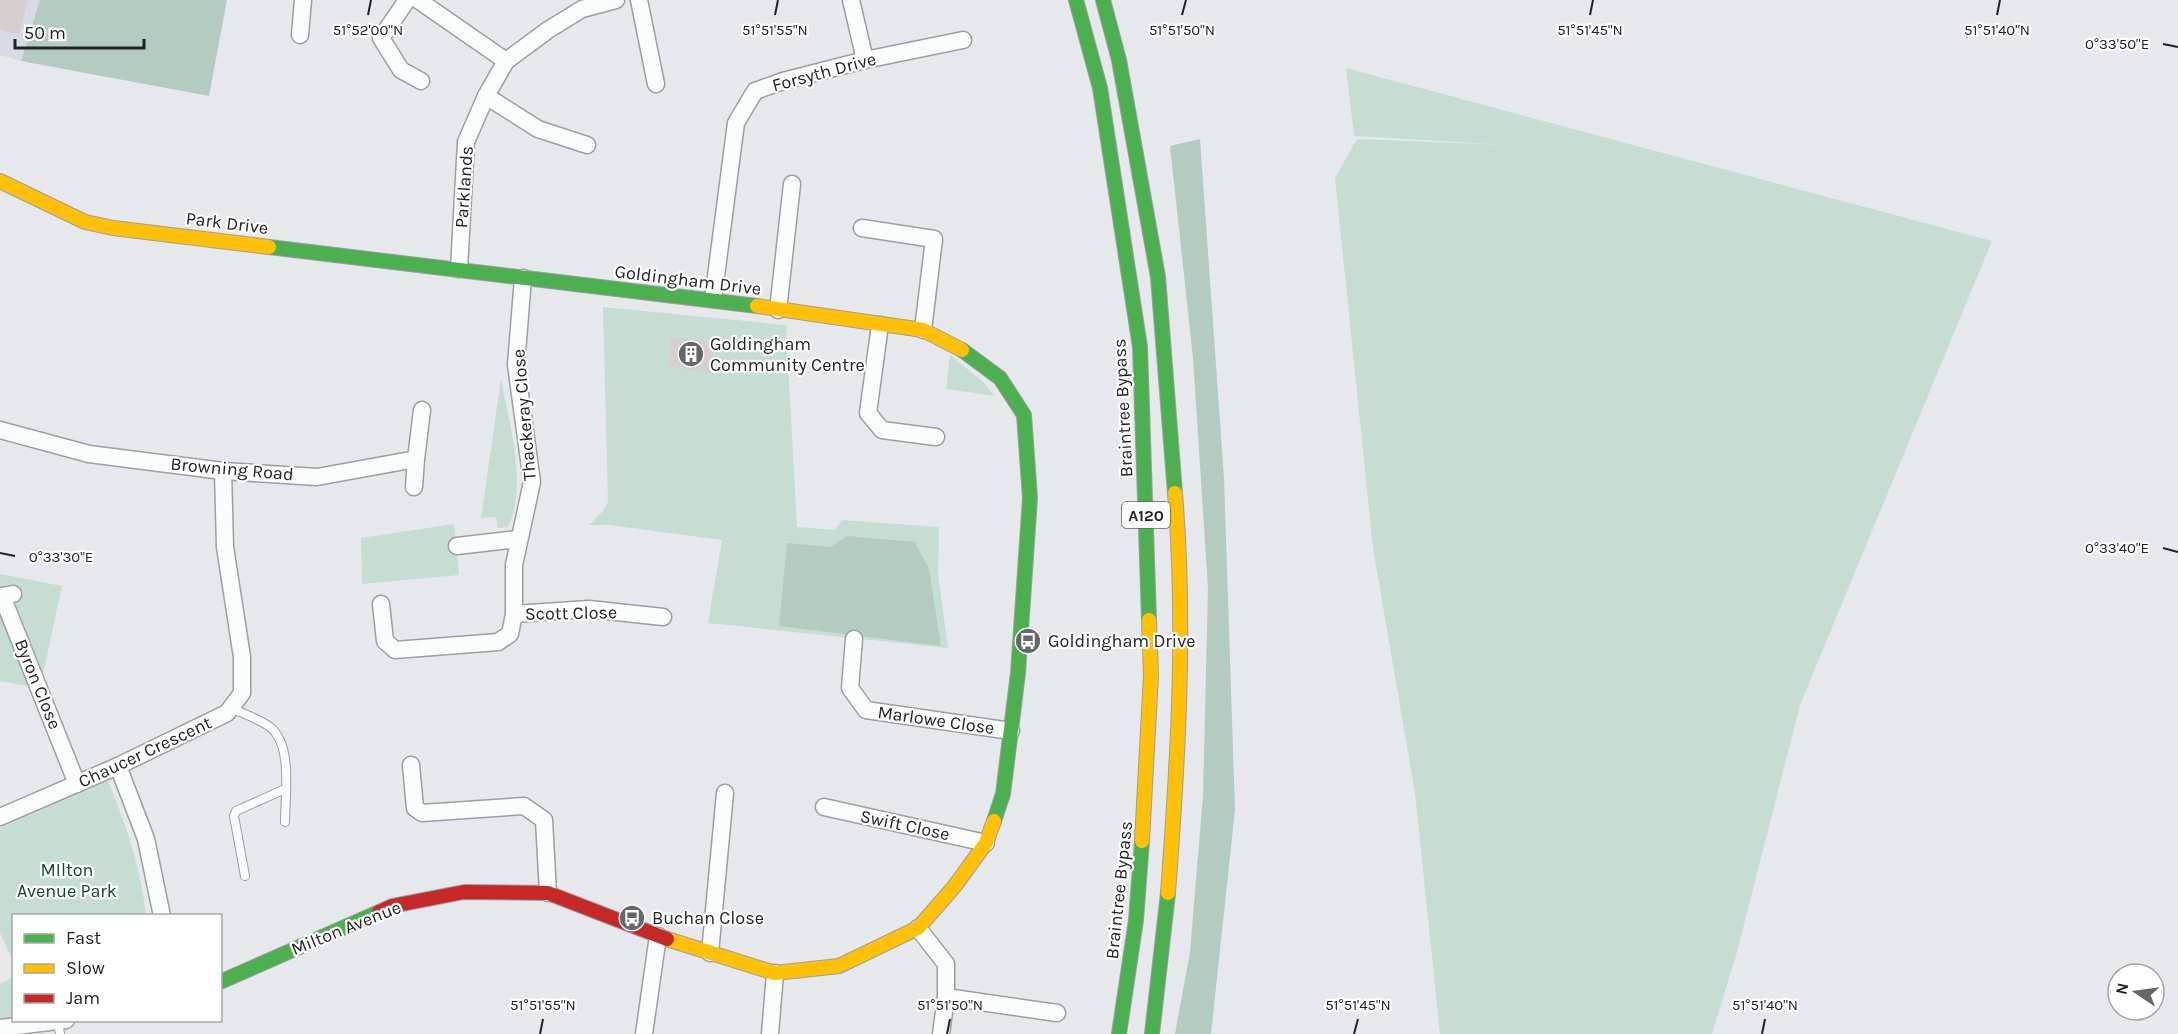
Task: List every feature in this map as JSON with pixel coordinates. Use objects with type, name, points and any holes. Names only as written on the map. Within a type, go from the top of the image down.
[{"type":"main road","name":"Braintree Bypass","points":[[1076,0],[1100,88],[1140,346],[1151,675],[1148,777],[1136,920],[1119,1034]]},
{"type":"main road","name":"A120","points":[[1103,0],[1119,60],[1158,277],[1178,528],[1180,658],[1177,778],[1166,913],[1152,1034]]},
{"type":"main road","name":"Park Drive","points":[[0,181],[85,222],[113,228],[459,269]]},
{"type":"main road","name":"Goldingham Drive","points":[[459,269],[713,299],[922,330],[969,353],[1000,378],[1024,415],[1030,498],[1020,652],[1003,794],[986,843],[954,887],[918,928],[839,966],[775,973],[658,936],[548,894]]},
{"type":"main road","name":"Milton Avenue","points":[[222,981],[392,906],[464,892],[548,894]]},
{"type":"street","points":[[300,35],[303,0]]},
{"type":"street","points":[[406,0],[381,38],[401,70],[421,81]]},
{"type":"street","name":"Parklands","points":[[459,269],[466,142],[486,96],[506,61],[581,4],[616,0]]},
{"type":"street","points":[[639,0],[656,84]]},
{"type":"street","points":[[851,0],[865,60]]},
{"type":"street","points":[[430,3],[506,61]]},
{"type":"street","name":"Forsyth Drive","points":[[713,299],[736,123],[756,91],[783,81],[865,60],[963,39]]},
{"type":"street","points":[[486,96],[538,129],[587,145]]},
{"type":"street","points":[[778,310],[792,184]]},
{"type":"street","points":[[862,228],[934,239],[922,330]]},
{"type":"street","name":"Thackeray Close","points":[[381,604],[385,641],[395,650],[498,642],[510,634],[514,614],[514,565],[532,482],[516,365],[523,278]]},
{"type":"street","points":[[880,325],[868,413],[882,430],[936,437]]},
{"type":"street","points":[[414,487],[422,410]]},
{"type":"street","name":"Browning Road","points":[[0,430],[89,454],[223,471],[317,477],[416,459]]},
{"type":"street","name":"Chaucer Crescent","points":[[0,817],[118,766],[228,713],[242,693],[242,657],[225,547],[223,471]]},
{"type":"street","points":[[457,546],[518,539]]},
{"type":"street","name":"Byron Close","points":[[13,594],[2,596],[77,784]]},
{"type":"street","name":"Scott Close","points":[[514,614],[589,609],[663,617]]},
{"type":"street","name":"Marlowe Close","points":[[854,639],[850,688],[866,710],[1011,731]]},
{"type":"street","points":[[411,765],[415,808],[422,813],[524,806],[544,820],[548,894]]},
{"type":"street","points":[[118,766],[146,839],[162,914]]},
{"type":"street","points":[[710,953],[725,793]]},
{"type":"street","name":"Swift Close","points":[[824,807],[986,843]]},
{"type":"street","points":[[918,928],[946,964],[946,997],[941,1034]]},
{"type":"street","points":[[644,1034],[658,936]]},
{"type":"street","points":[[770,1034],[775,973]]},
{"type":"street","points":[[946,997],[1057,1013]]},
{"type":"street","points":[[0,1028],[61,1025]]},
{"type":"lane","points":[[231,708],[269,726],[279,737],[285,750],[285,822]]},
{"type":"lane","points":[[245,876],[234,816],[236,811],[285,789]]},
{"type":"shaded area","points":[[0,0],[40,0],[21,61],[0,55]]},
{"type":"green space","points":[[40,0],[227,0],[209,96],[21,61]]},
{"type":"green space","points":[[1346,68],[1992,241],[1800,705],[1737,952],[1712,1034],[1440,1034],[1415,793],[1373,548],[1335,178],[1357,139],[1508,145],[1354,136]]},
{"type":"green space","points":[[1200,139],[1224,478],[1235,810],[1211,1034],[1175,1034],[1190,952],[1203,796],[1208,588],[1193,358],[1170,146]]},
{"type":"green space","points":[[603,307],[786,325],[797,527],[835,530],[842,520],[939,527],[938,574],[948,648],[708,623],[722,540],[609,525],[589,525],[603,511],[608,502]]},
{"type":"green space","points":[[950,355],[982,381],[995,396],[946,389]]},
{"type":"green space","points":[[501,379],[517,473],[514,510],[508,527],[498,528],[496,517],[481,518]]},
{"type":"green space","points":[[454,524],[459,575],[362,584],[361,538]]},
{"type":"green space","points":[[847,536],[915,542],[929,569],[941,646],[779,626],[787,543],[831,547]]},
{"type":"green space","points":[[0,574],[62,586],[40,688],[0,681]]},
{"type":"green space","name":"MIlton Avenue Park","points":[[108,781],[132,847],[146,914],[12,914],[12,959],[0,933],[0,828]]},
{"type":"green space","points":[[12,978],[12,1018],[0,1020],[0,984]]},
{"type":"building","points":[[0,0],[28,0],[19,35],[0,30]]},
{"type":"building","name":"Goldingham Community Centre","points":[[671,337],[713,342],[711,373],[668,366]]},
{"type":"traffic: fast","points":[[1076,0],[1100,88],[1140,347],[1149,620]]},
{"type":"traffic: fast","points":[[1103,0],[1119,60],[1158,277],[1175,493]]},
{"type":"traffic: fast","points":[[269,247],[757,306]]},
{"type":"traffic: fast","points":[[962,350],[1000,378],[1024,415],[1030,498],[1018,673],[1003,794],[994,821]]},
{"type":"traffic: fast","points":[[1119,1034],[1136,920],[1142,841]]},
{"type":"traffic: fast","points":[[1152,1034],[1168,893]]},
{"type":"traffic: fast","points":[[222,981],[379,912]]},
{"type":"traffic: slow","points":[[0,181],[85,222],[113,228],[269,247]]},
{"type":"traffic: slow","points":[[757,306],[923,330],[962,350]]},
{"type":"traffic: slow","points":[[1168,893],[1178,743],[1180,643],[1175,493]]},
{"type":"traffic: slow","points":[[1142,841],[1151,675],[1149,620]]},
{"type":"traffic: slow","points":[[667,939],[775,973],[839,966],[918,928],[954,887],[986,843],[994,821]]},
{"type":"traffic: jam","points":[[379,912],[392,906],[464,892],[548,893],[667,939]]},
{"type":"place","name":"Goldingham Community Centre","points":[[691,354]]},
{"type":"place","name":"Goldingham Drive","points":[[1028,641]]},
{"type":"place","name":"Buchan Close","points":[[632,918]]}]
